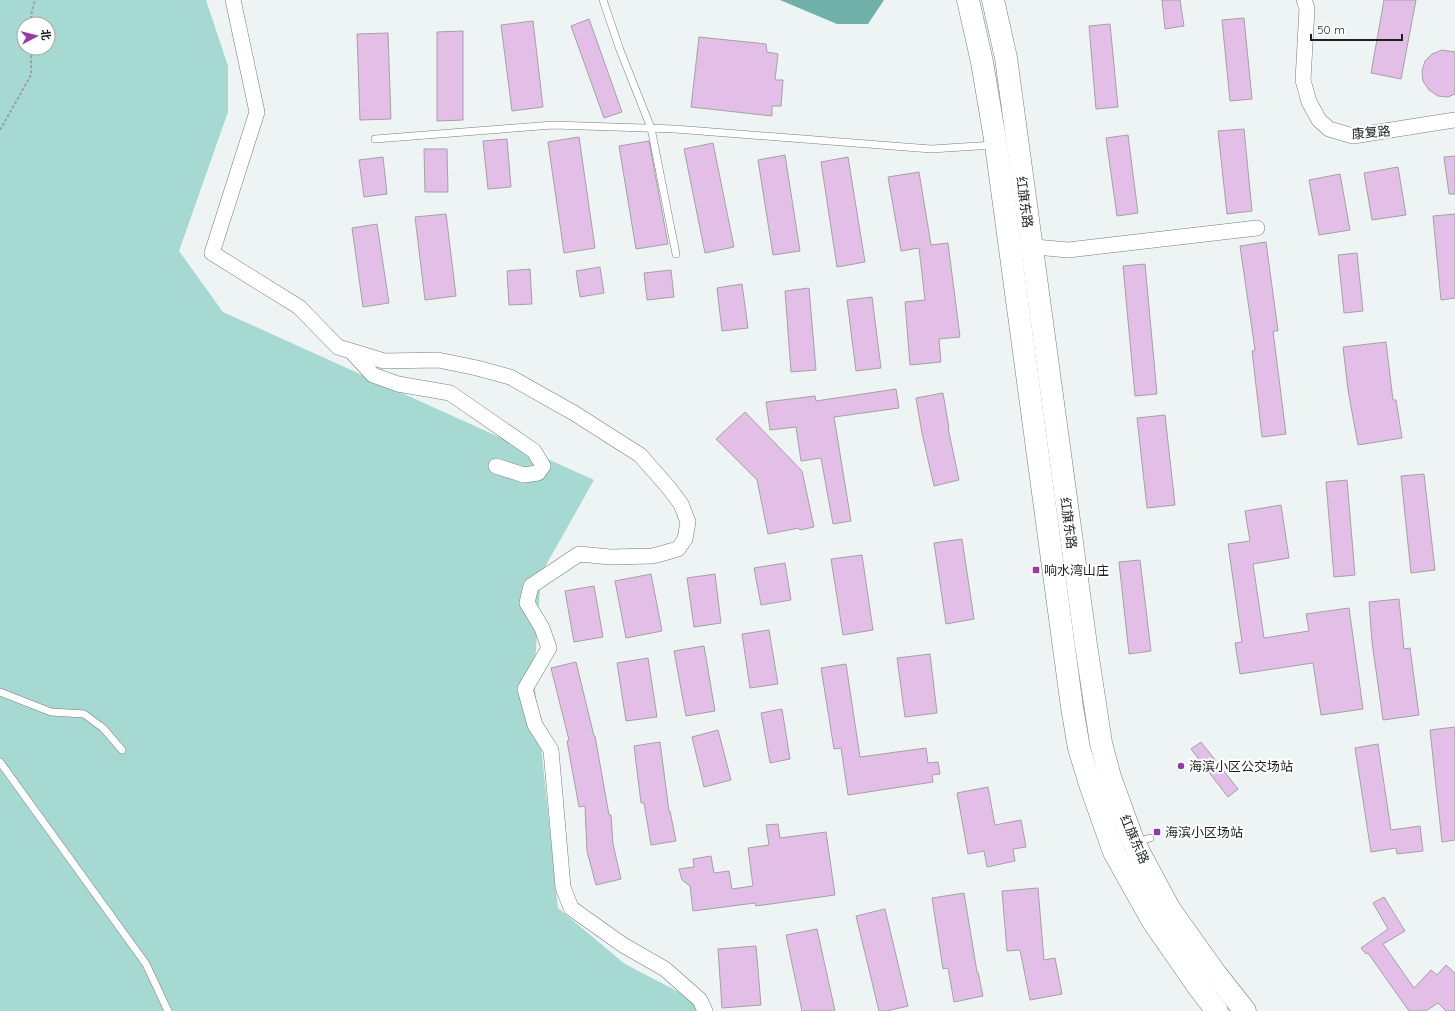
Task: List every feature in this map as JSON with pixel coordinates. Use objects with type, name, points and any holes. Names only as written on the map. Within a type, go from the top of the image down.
[{"type":"main road","name":"红旗东路","points":[[968,0],[982,62],[1006,144],[1032,248],[1085,637],[1101,743],[1129,846],[1152,920],[1217,1011]]},
{"type":"main road","name":"红旗东路","points":[[993,0],[1006,58],[1006,144],[1009,243],[1072,707],[1079,748],[1090,784],[1129,846],[1170,910],[1215,973],[1245,1011]]},
{"type":"street","points":[[233,0],[257,112],[212,253],[299,308],[338,347],[384,360],[438,360],[510,377],[574,413],[640,454],[681,504],[688,522],[685,539],[678,549],[653,556],[610,557],[579,554],[531,586],[527,603],[542,628],[549,648],[525,689],[535,725],[551,750],[563,887],[571,908],[623,945],[665,969],[700,1000],[706,1011]]},
{"type":"street","name":"康复路","points":[[1304,0],[1307,8],[1303,80],[1309,102],[1319,120],[1329,129],[1353,136],[1455,120]]},
{"type":"street","points":[[1009,243],[1032,248],[1068,250],[1257,228]]},
{"type":"street","points":[[351,351],[373,375],[398,384],[450,393],[534,451],[543,466],[538,473],[524,475],[496,466]]},
{"type":"lane","points":[[603,0],[620,50],[651,128],[676,254]]},
{"type":"lane","points":[[375,138],[553,125],[651,128],[931,149],[1006,144]]},
{"type":"lane","points":[[0,692],[51,712],[84,714],[103,728],[122,750]]},
{"type":"lane","points":[[0,762],[146,964],[168,1011]]},
{"type":"path","points":[[31,16],[35,0]]},
{"type":"path","points":[[0,130],[31,75],[31,56]]},
{"type":"shaded area","points":[[0,0],[206,0],[228,66],[228,112],[179,251],[223,312],[594,480],[541,574],[534,678],[558,908],[625,964],[694,1000],[700,1011],[0,1011]]},
{"type":"shaded area","points":[[780,0],[884,0],[868,24],[837,24]]},
{"type":"building","points":[[1162,0],[1180,0],[1184,26],[1165,29]]},
{"type":"building","points":[[1384,0],[1416,0],[1401,79],[1371,73]]},
{"type":"building","points":[[1244,18],[1252,99],[1230,101],[1222,20]]},
{"type":"building","points":[[589,19],[622,112],[604,118],[571,26]]},
{"type":"building","points":[[533,21],[543,107],[512,111],[501,25]]},
{"type":"building","points":[[1110,24],[1118,107],[1096,109],[1089,26]]},
{"type":"building","points":[[463,31],[463,120],[437,121],[437,32]]},
{"type":"building","points":[[388,33],[391,119],[360,120],[357,34]]},
{"type":"building","points":[[699,37],[766,44],[767,52],[778,54],[775,80],[783,80],[781,106],[772,106],[772,116],[691,107]]},
{"type":"building","points":[[1442,50],[1455,52],[1455,94],[1448,97],[1438,96],[1429,90],[1423,81],[1422,71],[1425,61],[1432,54]]},
{"type":"building","points":[[1244,129],[1252,211],[1227,214],[1218,131]]},
{"type":"building","points":[[1128,135],[1138,213],[1117,216],[1106,138]]},
{"type":"building","points":[[579,137],[595,248],[564,253],[548,142]]},
{"type":"building","points":[[507,139],[511,187],[488,189],[483,141]]},
{"type":"building","points":[[649,141],[668,244],[636,249],[619,146]]},
{"type":"building","points":[[713,143],[734,247],[705,253],[684,149]]},
{"type":"building","points":[[424,149],[447,149],[448,192],[425,192]]},
{"type":"building","points":[[785,155],[800,251],[773,255],[758,160]]},
{"type":"building","points":[[1455,156],[1455,194],[1449,194],[1444,157]]},
{"type":"building","points":[[383,157],[387,194],[364,197],[359,160]]},
{"type":"building","points":[[848,157],[865,262],[837,267],[821,162]]},
{"type":"building","points":[[1398,167],[1406,215],[1372,220],[1364,173]]},
{"type":"building","points":[[919,172],[931,245],[948,243],[960,337],[939,339],[941,362],[910,365],[905,302],[925,300],[919,248],[901,251],[888,177]]},
{"type":"building","points":[[1340,174],[1350,230],[1319,235],[1309,180]]},
{"type":"building","points":[[446,214],[456,296],[425,300],[415,217]]},
{"type":"building","points":[[1455,214],[1455,298],[1441,300],[1433,216]]},
{"type":"building","points":[[377,224],[389,303],[363,307],[352,228]]},
{"type":"building","points":[[1266,242],[1278,331],[1273,331],[1286,434],[1262,437],[1252,351],[1255,350],[1240,246]]},
{"type":"building","points":[[1357,253],[1363,311],[1344,313],[1338,255]]},
{"type":"building","points":[[1145,264],[1157,394],[1135,396],[1123,266]]},
{"type":"building","points":[[600,267],[604,293],[580,297],[576,271]]},
{"type":"building","points":[[530,269],[532,304],[509,305],[507,271]]},
{"type":"building","points":[[671,270],[674,297],[647,300],[644,273]]},
{"type":"building","points":[[742,284],[748,328],[722,331],[717,288]]},
{"type":"building","points":[[809,288],[816,370],[791,372],[785,291]]},
{"type":"building","points":[[872,297],[881,368],[856,371],[847,300]]},
{"type":"building","points":[[1386,342],[1393,400],[1396,400],[1402,438],[1358,445],[1348,390],[1343,347]]},
{"type":"building","points":[[896,389],[899,408],[834,417],[851,521],[833,524],[821,458],[801,461],[796,427],[770,430],[766,402],[815,396],[816,401]]},
{"type":"building","points":[[943,393],[948,428],[959,480],[934,486],[916,398]]},
{"type":"building","points":[[745,412],[802,471],[814,527],[800,530],[799,528],[768,534],[757,480],[716,439]]},
{"type":"building","points":[[1165,415],[1175,505],[1147,508],[1137,418]]},
{"type":"building","points":[[1424,474],[1435,570],[1411,573],[1401,476]]},
{"type":"building","points":[[1347,480],[1355,575],[1334,577],[1326,482]]},
{"type":"building","points":[[1281,505],[1289,558],[1253,564],[1264,638],[1309,631],[1306,614],[1349,608],[1363,709],[1321,715],[1313,663],[1240,674],[1235,643],[1242,642],[1228,544],[1250,541],[1245,511]]},
{"type":"building","points":[[962,539],[974,619],[946,624],[934,543]]},
{"type":"building","points":[[862,555],[873,630],[843,635],[831,559]]},
{"type":"building","points":[[1140,560],[1151,651],[1129,654],[1119,562]]},
{"type":"building","points":[[785,563],[791,600],[761,605],[754,568]]},
{"type":"building","points":[[651,574],[662,631],[626,638],[615,581]]},
{"type":"building","points":[[715,574],[721,623],[694,627],[687,578]]},
{"type":"building","points":[[594,586],[603,637],[574,642],[565,591]]},
{"type":"building","points":[[1399,599],[1404,649],[1410,648],[1419,715],[1383,720],[1372,642],[1369,602]]},
{"type":"building","points":[[769,630],[778,684],[750,688],[742,634]]},
{"type":"building","points":[[704,646],[715,711],[686,716],[674,651]]},
{"type":"building","points":[[930,654],[937,713],[905,717],[897,658]]},
{"type":"building","points":[[648,658],[657,717],[626,721],[617,663]]},
{"type":"building","points":[[576,662],[595,736],[609,815],[611,815],[613,844],[621,879],[596,885],[587,851],[585,806],[579,807],[567,741],[569,740],[551,668]]},
{"type":"building","points":[[846,664],[860,757],[926,748],[928,763],[938,762],[940,774],[932,775],[933,782],[848,795],[841,748],[834,749],[821,668]]},
{"type":"building","points":[[782,709],[790,759],[770,763],[761,713]]},
{"type":"building","points":[[1455,727],[1455,840],[1442,842],[1430,730]]},
{"type":"building","points":[[718,730],[731,780],[704,787],[692,737]]},
{"type":"building","points":[[660,742],[669,811],[676,841],[651,845],[644,803],[641,803],[634,746]]},
{"type":"building","points":[[1201,742],[1238,789],[1228,797],[1191,749]]},
{"type":"building","points":[[1378,744],[1391,830],[1420,826],[1423,851],[1397,854],[1396,848],[1371,852],[1355,748]]},
{"type":"building","points":[[988,787],[995,825],[1021,820],[1026,847],[1013,849],[1015,861],[987,867],[984,851],[968,854],[957,793]]},
{"type":"building","points":[[778,824],[780,838],[826,832],[835,895],[756,906],[755,903],[693,911],[690,886],[682,880],[679,869],[694,867],[693,859],[711,856],[714,873],[729,871],[732,889],[753,886],[748,848],[769,845],[766,825]]},
{"type":"building","points":[[1038,888],[1044,960],[1055,958],[1062,994],[1030,1000],[1020,950],[1007,951],[1002,891]]},
{"type":"building","points":[[964,893],[977,972],[983,996],[954,1002],[948,968],[943,969],[932,898]]},
{"type":"building","points":[[1384,897],[1405,931],[1383,944],[1414,988],[1431,970],[1437,975],[1446,965],[1455,973],[1455,1011],[1446,1011],[1438,1003],[1426,1011],[1409,1011],[1368,953],[1366,954],[1361,948],[1388,929],[1373,903]]},
{"type":"building","points":[[885,909],[908,1006],[887,1011],[879,1011],[856,916]]},
{"type":"building","points":[[817,929],[835,1011],[802,1011],[786,935]]},
{"type":"building","points":[[756,946],[761,1005],[722,1008],[718,949]]},
{"type":"place","name":"响水湾山庄","points":[[1036,570]]},
{"type":"place","name":"海滨小区公交场站","points":[[1181,766]]},
{"type":"place","name":"海滨小区场站","points":[[1157,832]]}]
